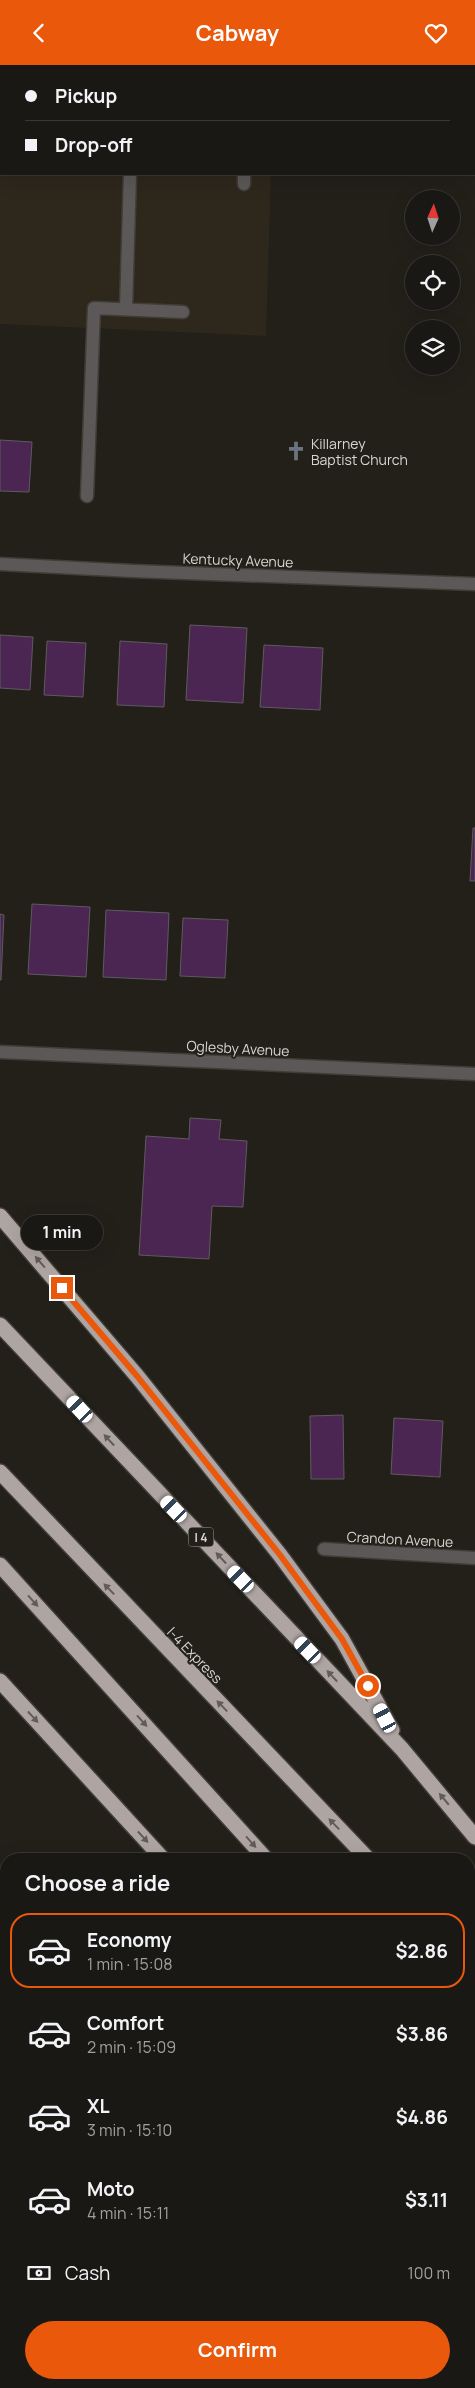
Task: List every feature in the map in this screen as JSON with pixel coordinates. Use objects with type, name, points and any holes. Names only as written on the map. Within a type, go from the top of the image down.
[{"type":"highway","points":[[0,1215],[137,1376],[280,1555],[342,1639],[402,1749]]},
{"type":"highway","name":"I 4","points":[[0,1325],[402,1749],[475,1837]]},
{"type":"highway","name":"I-4 Express","points":[[0,1472],[362,1853]]},
{"type":"highway","points":[[0,1565],[261,1853]]},
{"type":"highway","points":[[0,1681],[158,1853]]},
{"type":"street","points":[[126,309],[130,175]]},
{"type":"street","points":[[87,496],[94,308],[183,312]]},
{"type":"street","name":"Kentucky Avenue","points":[[0,564],[475,584]]},
{"type":"street","name":"Oglesby Avenue","points":[[0,1052],[475,1074]]},
{"type":"street","name":"Crandon Avenue","points":[[324,1549],[475,1558]]},
{"type":"shaded area","points":[[0,175],[271,175],[266,336],[0,324]]},
{"type":"building","points":[[0,440],[32,442],[29,492],[0,491]]},
{"type":"building","points":[[190,625],[247,628],[243,703],[186,700]]},
{"type":"building","points":[[0,635],[33,637],[30,690],[0,688]]},
{"type":"building","points":[[47,641],[86,643],[83,697],[44,695]]},
{"type":"building","points":[[120,641],[167,644],[164,707],[117,705]]},
{"type":"building","points":[[264,645],[323,648],[320,710],[260,707]]},
{"type":"building","points":[[473,828],[475,828],[475,881],[470,881]]},
{"type":"building","points":[[32,904],[90,907],[86,977],[28,974]]},
{"type":"building","points":[[106,910],[169,913],[166,980],[103,977]]},
{"type":"building","points":[[0,914],[4,915],[1,980],[0,980]]},
{"type":"building","points":[[183,918],[228,920],[225,978],[180,976]]},
{"type":"building","points":[[190,1118],[221,1120],[219,1139],[247,1141],[243,1207],[212,1206],[209,1259],[139,1255],[146,1136],[189,1139]]},
{"type":"building","points":[[343,1415],[344,1479],[311,1479],[310,1416]]},
{"type":"building","points":[[394,1418],[443,1421],[440,1477],[391,1474]]},
{"type":"place","name":"Killarney Baptist Church","points":[[296,451]]},
{"type":"route","points":[[62,1288],[137,1376],[280,1555],[342,1639],[368,1686]]}]
